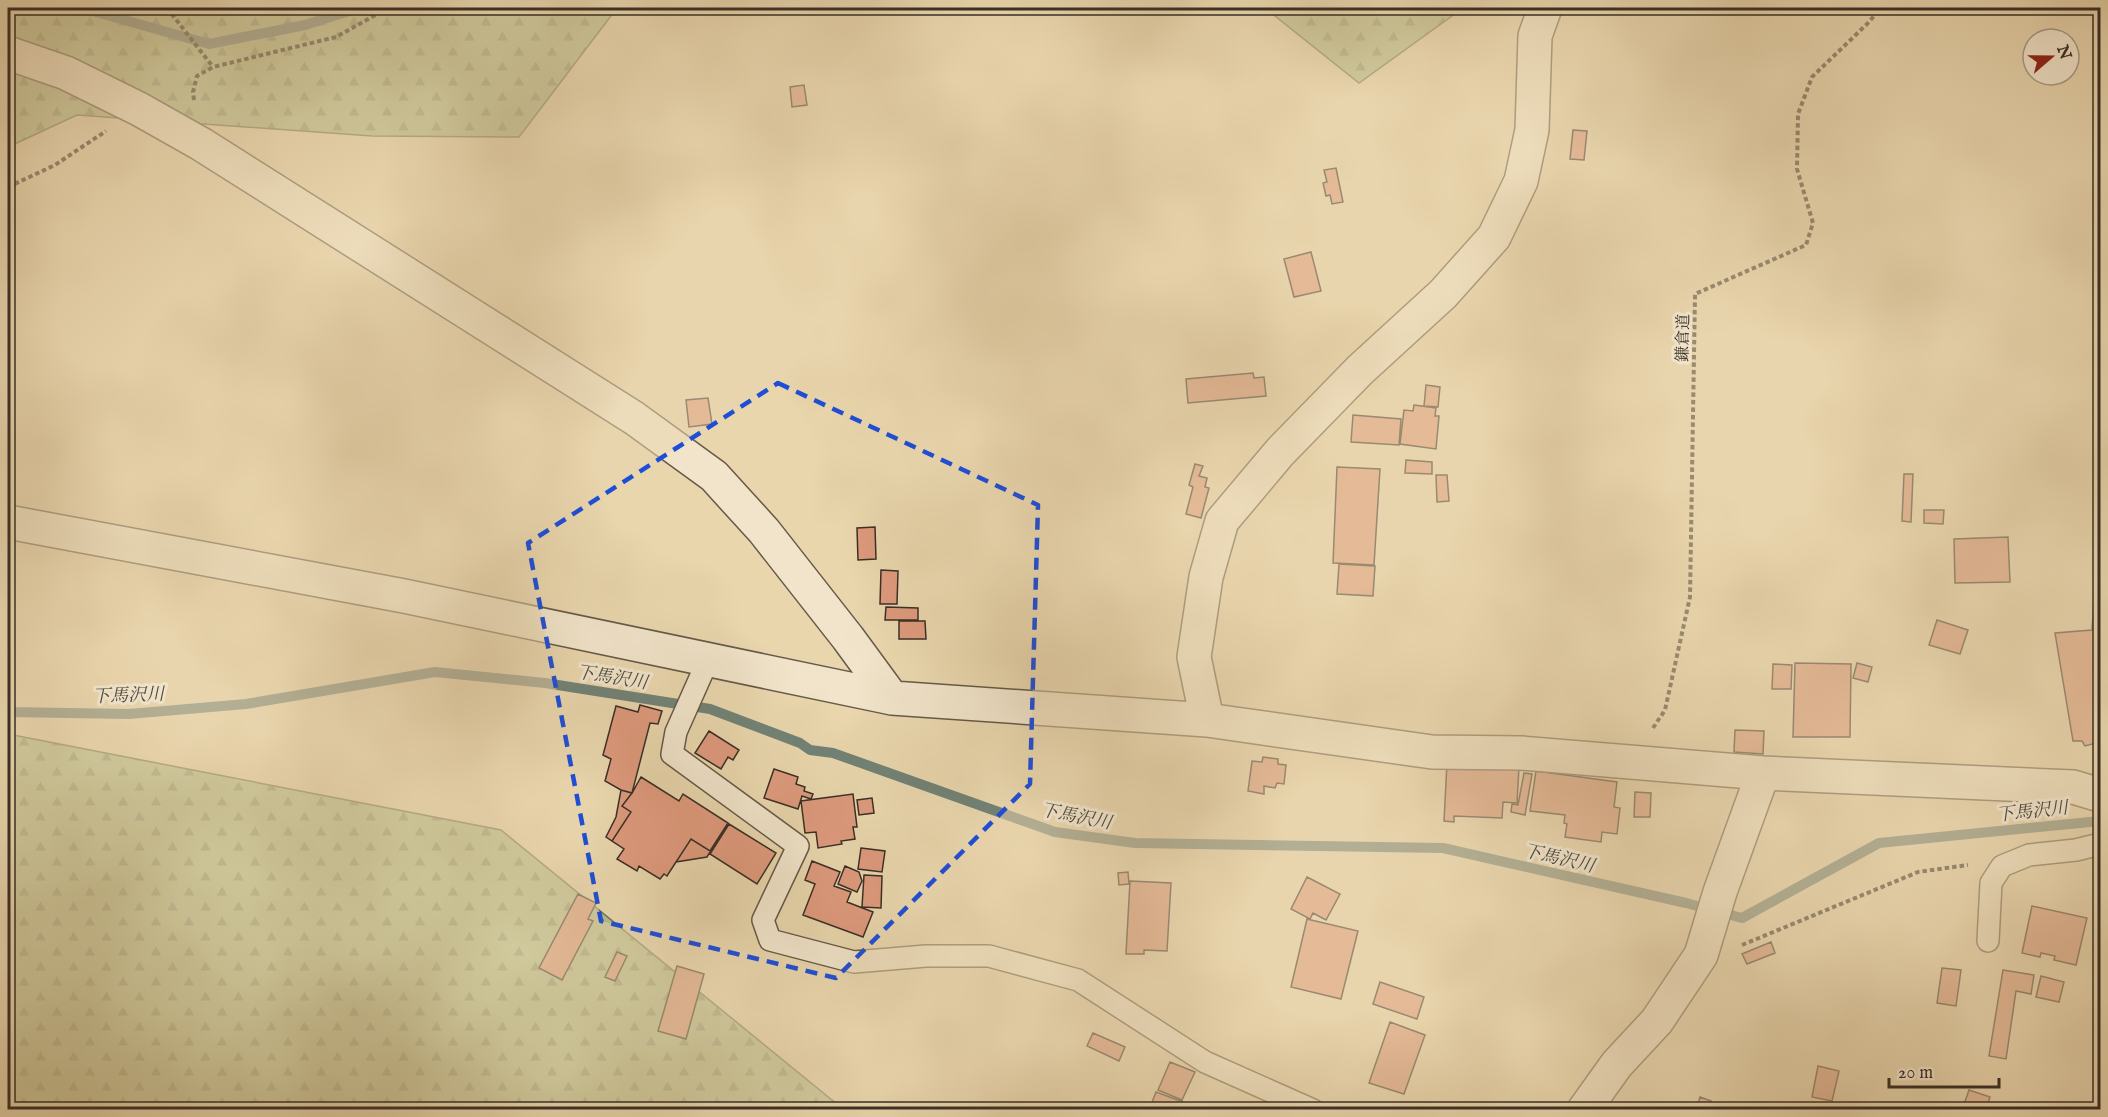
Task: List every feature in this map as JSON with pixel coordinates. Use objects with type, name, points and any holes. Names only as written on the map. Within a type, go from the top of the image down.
[{"type":"street","points":[[1207,720],[1194,657],[1206,577],[1222,521],[1281,452],[1360,370],[1443,294],[1494,237],[1521,181],[1532,130],[1535,36],[1545,8]]},
{"type":"street","points":[[8,53],[66,73],[139,109],[201,144],[633,418],[714,476],[764,531],[892,698]]},
{"type":"street","points":[[8,522],[404,596],[703,672],[892,698],[1207,720],[1432,752],[1521,753],[1762,772],[2073,788],[2100,795]]},
{"type":"street","points":[[1584,1110],[1617,1065],[1657,1021],[1705,942],[1762,772]]},
{"type":"lane","points":[[703,672],[676,732],[672,754],[798,846],[763,920],[770,940],[854,962],[926,956],[989,956],[1078,980],[1205,1062],[1313,1110]]},
{"type":"lane","points":[[1988,941],[1991,883],[2002,866],[2030,855],[2076,850],[2100,844]]},
{"type":"path","points":[[167,8],[213,67]]},
{"type":"path","points":[[201,144],[193,92],[197,76],[213,67],[336,37],[388,8]]},
{"type":"path","name":"鎌倉道","points":[[1631,763],[1665,710],[1690,597],[1695,294],[1806,245],[1813,223],[1797,169],[1798,114],[1812,77],[1881,8]]},
{"type":"path","points":[[8,187],[55,165],[139,109]]},
{"type":"path","points":[[1705,942],[1726,951],[1918,872],[1963,864],[2002,866]]},
{"type":"highlighted area","points":[[778,383],[1038,505],[1030,784],[836,978],[601,921],[528,543]]},
{"type":"green space","points":[[8,8],[617,8],[519,137],[372,136],[77,115],[8,147]]},
{"type":"green space","points":[[1265,8],[1463,8],[1359,83]]},
{"type":"green space","points":[[8,734],[501,830],[843,1109],[8,1109]]},
{"type":"building","points":[[1728,8],[1748,8],[1748,13],[1728,13]]},
{"type":"building","points":[[804,85],[807,105],[792,107],[790,87]]},
{"type":"building","points":[[1573,130],[1587,131],[1584,160],[1570,159]]},
{"type":"building","points":[[1336,168],[1343,202],[1332,204],[1330,195],[1326,196],[1323,183],[1327,182],[1324,170]]},
{"type":"building","points":[[1311,252],[1321,291],[1294,297],[1284,259]]},
{"type":"building","points":[[1253,373],[1254,378],[1264,377],[1266,396],[1188,403],[1186,379]]},
{"type":"building","points":[[1426,385],[1440,387],[1438,407],[1424,406]]},
{"type":"building","points":[[708,398],[712,424],[689,427],[686,400]]},
{"type":"building","points":[[1414,405],[1436,408],[1435,416],[1439,416],[1436,449],[1400,444],[1404,410],[1413,411]]},
{"type":"building","points":[[1353,415],[1401,419],[1399,445],[1351,442]]},
{"type":"building","points":[[1406,460],[1432,462],[1432,474],[1405,473]]},
{"type":"building","points":[[1195,464],[1203,466],[1199,476],[1207,478],[1205,487],[1209,488],[1201,518],[1186,514],[1193,487],[1189,485]]},
{"type":"building","points":[[1337,467],[1380,469],[1374,565],[1333,563]]},
{"type":"building","points":[[1904,474],[1913,474],[1911,522],[1902,521]]},
{"type":"building","points":[[1436,475],[1447,475],[1449,501],[1437,502]]},
{"type":"building","points":[[1924,510],[1944,510],[1943,524],[1924,523]]},
{"type":"building","points":[[875,527],[876,559],[858,560],[857,528]]},
{"type":"building","points":[[2008,537],[2010,582],[1955,583],[1954,539]]},
{"type":"building","points":[[1339,564],[1375,566],[1373,596],[1337,594]]},
{"type":"building","points":[[881,570],[898,571],[897,604],[880,604]]},
{"type":"building","points":[[2096,571],[2100,571],[2100,742],[2085,746],[2082,741],[2073,741],[2055,633],[2092,630]]},
{"type":"building","points":[[886,607],[918,608],[918,620],[885,620]]},
{"type":"building","points":[[1937,620],[1968,630],[1960,654],[1929,645]]},
{"type":"building","points":[[899,621],[925,621],[926,639],[899,639]]},
{"type":"building","points":[[1795,663],[1851,664],[1850,737],[1793,737]]},
{"type":"building","points":[[1857,663],[1872,667],[1868,682],[1853,678]]},
{"type":"building","points":[[1773,664],[1792,665],[1791,689],[1772,689]]},
{"type":"building","points":[[640,705],[662,711],[658,724],[650,723],[632,793],[605,781],[611,759],[603,755],[616,706],[638,712]]},
{"type":"building","points":[[1735,730],[1764,731],[1763,754],[1734,752]]},
{"type":"building","points":[[709,731],[739,750],[733,760],[728,757],[721,769],[695,753]]},
{"type":"building","points":[[1263,757],[1278,759],[1278,764],[1286,765],[1284,784],[1277,783],[1275,788],[1264,786],[1264,794],[1248,791],[1252,761],[1262,762]]},
{"type":"building","points":[[1447,763],[1519,767],[1517,803],[1503,802],[1502,818],[1454,816],[1454,822],[1444,821]]},
{"type":"building","points":[[774,769],[798,777],[796,784],[805,787],[804,791],[813,794],[811,799],[802,796],[798,809],[764,798]]},
{"type":"building","points":[[1536,771],[1617,782],[1614,807],[1620,808],[1617,834],[1602,832],[1601,842],[1565,837],[1567,824],[1564,823],[1565,815],[1530,811]]},
{"type":"building","points":[[1524,773],[1532,774],[1525,815],[1511,812],[1512,804],[1518,805]]},
{"type":"building","points":[[641,777],[679,801],[683,794],[728,823],[707,857],[676,862],[667,876],[664,874],[660,879],[639,866],[637,871],[617,859],[624,849],[606,837],[616,817],[621,790],[632,793]]},
{"type":"building","points":[[641,777],[679,801],[683,794],[728,823],[710,851],[691,839],[667,876],[664,874],[660,879],[639,866],[637,871],[617,859],[624,849],[612,841],[631,812],[622,806]]},
{"type":"building","points":[[1635,792],[1651,793],[1650,817],[1634,817]]},
{"type":"building","points":[[853,794],[857,827],[853,827],[855,839],[818,848],[816,832],[805,833],[801,801]]},
{"type":"building","points":[[872,798],[874,813],[859,815],[857,800]]},
{"type":"building","points":[[729,824],[776,853],[757,884],[710,854]]},
{"type":"building","points":[[861,848],[885,851],[882,872],[858,869]]},
{"type":"building","points":[[812,861],[840,872],[834,886],[851,892],[847,902],[873,912],[863,937],[803,915],[815,884],[805,880]]},
{"type":"building","points":[[845,866],[859,872],[862,881],[857,892],[838,884]]},
{"type":"building","points":[[1128,872],[1129,884],[1119,885],[1118,873]]},
{"type":"building","points":[[864,875],[882,876],[881,908],[862,907]]},
{"type":"building","points":[[1307,877],[1340,894],[1326,920],[1313,913],[1310,919],[1291,909]]},
{"type":"building","points":[[1130,881],[1171,883],[1167,951],[1144,950],[1144,954],[1126,954]]},
{"type":"building","points":[[578,894],[596,903],[588,919],[593,921],[562,980],[539,968]]},
{"type":"building","points":[[2032,906],[2087,918],[2076,965],[2054,960],[2055,956],[2041,953],[2040,957],[2022,953]]},
{"type":"building","points":[[1307,919],[1358,931],[1341,999],[1291,987]]},
{"type":"building","points":[[1771,942],[1775,953],[1747,964],[1742,954]]},
{"type":"building","points":[[617,952],[627,956],[615,981],[605,977]]},
{"type":"building","points":[[677,966],[704,974],[686,1039],[658,1031]]},
{"type":"building","points":[[1942,968],[1961,970],[1956,1006],[1937,1003]]},
{"type":"building","points":[[2003,970],[2034,975],[2031,994],[2016,991],[2006,1059],[1989,1056]]},
{"type":"building","points":[[2041,976],[2064,982],[2059,1002],[2036,997]]},
{"type":"building","points":[[1380,982],[1424,997],[1417,1019],[1373,1004]]},
{"type":"building","points":[[1390,1022],[1425,1035],[1404,1094],[1369,1083]]},
{"type":"building","points":[[1093,1033],[1125,1047],[1119,1061],[1087,1046]]},
{"type":"building","points":[[1170,1062],[1195,1072],[1182,1100],[1158,1090]]},
{"type":"building","points":[[1818,1066],[1839,1071],[1832,1101],[1812,1097]]},
{"type":"building","points":[[1969,1090],[1990,1097],[1986,1110],[1962,1110]]},
{"type":"building","points":[[1156,1092],[1183,1102],[1180,1110],[1149,1110]]},
{"type":"building","points":[[1700,1097],[1711,1101],[1708,1110],[1696,1110]]},
{"type":"waterway","points":[[82,8],[209,44],[305,25],[349,11],[352,8]]},
{"type":"waterway","name":"下馬沢川","points":[[8,712],[129,714],[246,704],[435,672],[545,683],[710,709],[800,743],[810,750],[833,753],[1055,832],[1135,843],[1443,848],[1686,903],[1742,918],[1879,843],[2100,821]]}]
